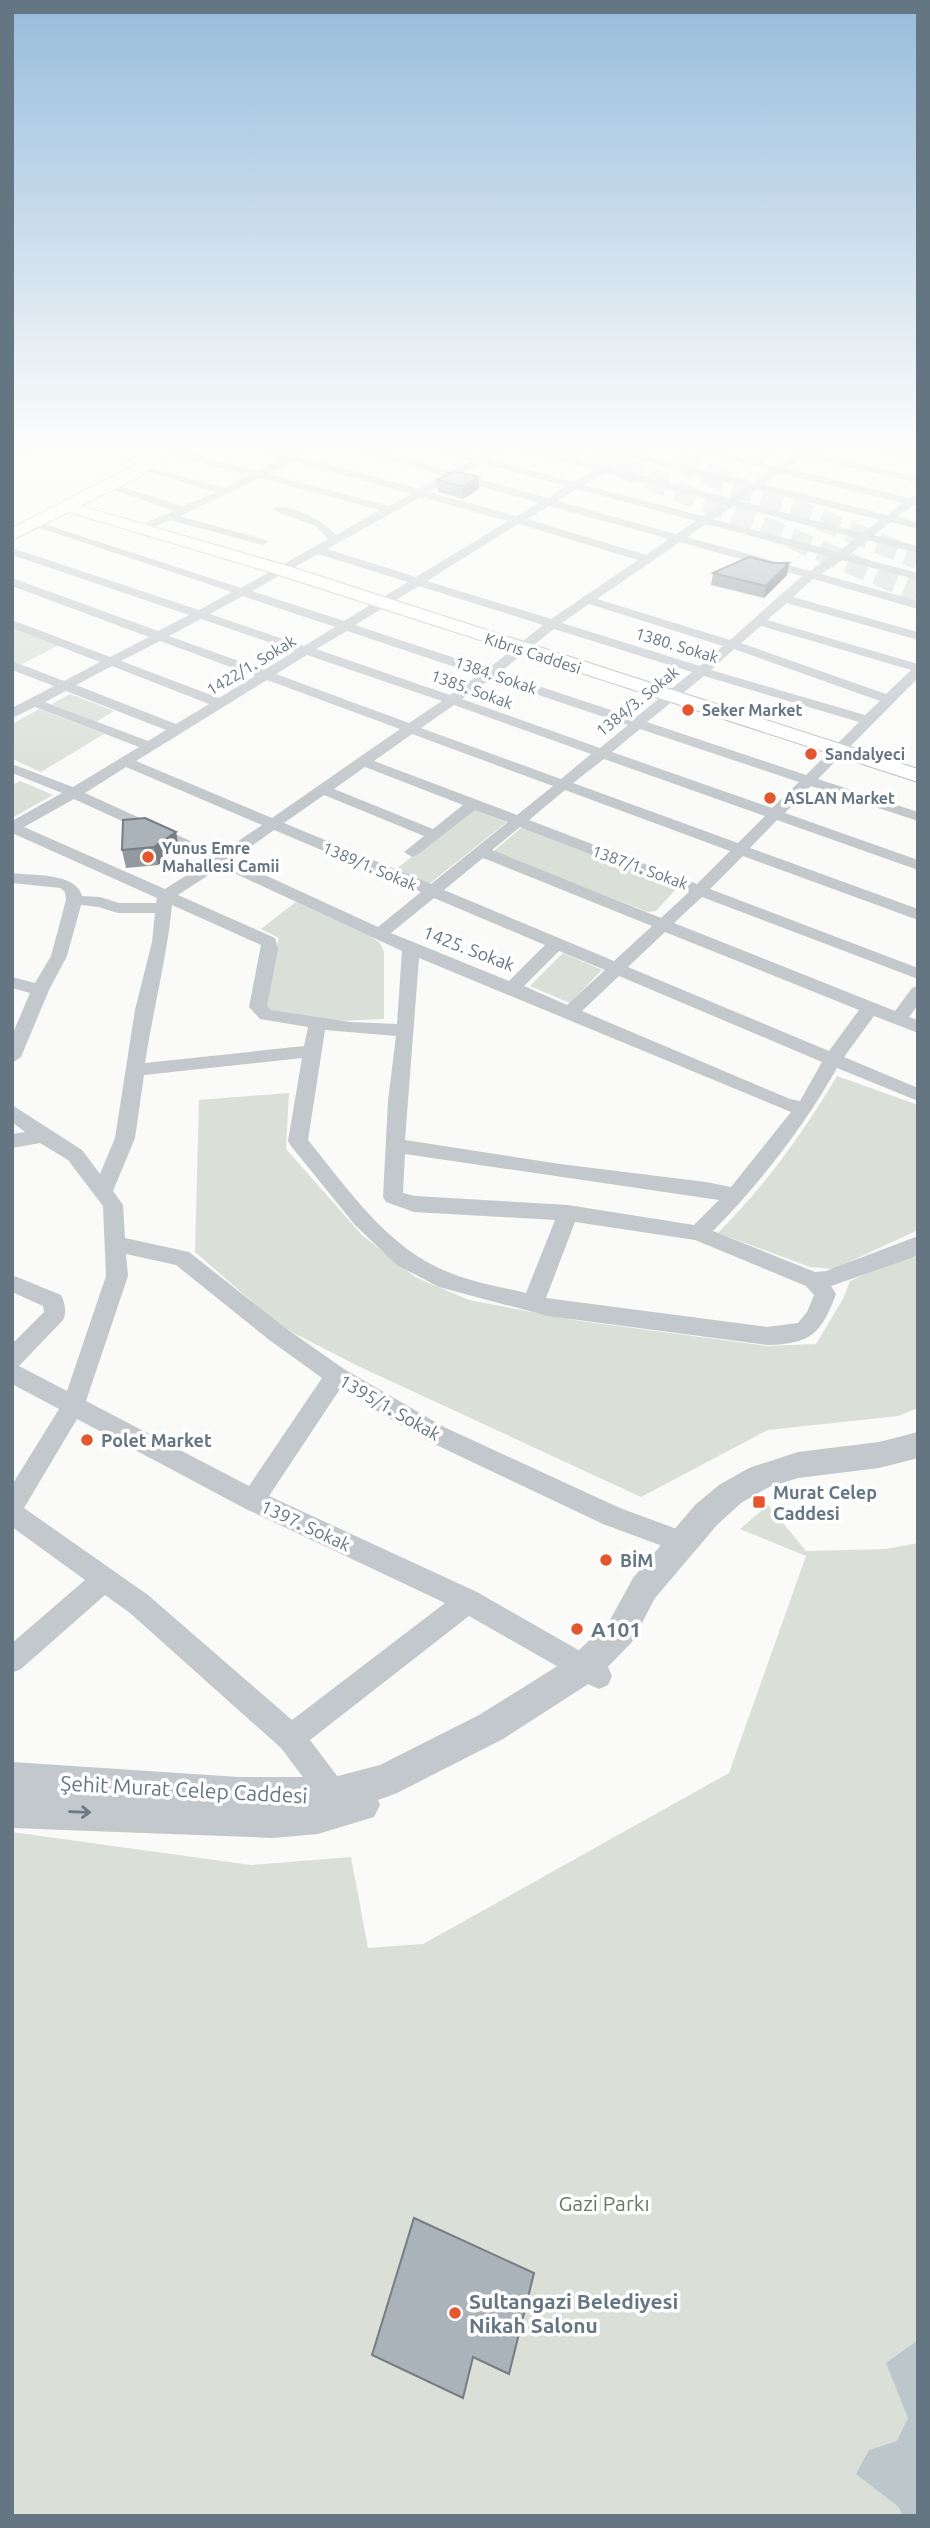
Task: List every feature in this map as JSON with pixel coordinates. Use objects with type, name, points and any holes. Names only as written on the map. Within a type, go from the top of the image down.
[{"type":"main road","name":"Kıbrıs Caddesi","points":[[249,560],[918,776]]},
{"type":"street","name":"1385. Sokak","points":[[38,560],[451,700],[918,864]]},
{"type":"street","name":"1384. Sokak","points":[[147,560],[349,625],[637,725],[918,817]]},
{"type":"street","points":[[12,714],[300,560]]},
{"type":"street","name":"1380. Sokak","points":[[348,560],[867,720]]},
{"type":"street","name":"1422/1. Sokak","points":[[12,827],[222,704],[453,560]]},
{"type":"street","points":[[74,900],[100,902],[118,908],[164,902],[321,789],[491,673],[552,624],[647,560]]},
{"type":"street","points":[[751,560],[918,605]]},
{"type":"street","name":"1384/3. Sokak","points":[[379,935],[702,671],[783,598],[835,560]]},
{"type":"street","points":[[856,560],[918,577]]},
{"type":"street","points":[[12,582],[918,915]]},
{"type":"street","points":[[783,598],[918,636]]},
{"type":"street","points":[[587,600],[731,645],[890,700]]},
{"type":"street","points":[[569,1013],[700,890],[918,669],[758,621]]},
{"type":"street","points":[[12,624],[222,704]]},
{"type":"street","points":[[12,665],[178,730]]},
{"type":"street","points":[[34,702],[151,747]]},
{"type":"street","points":[[100,727],[129,710]]},
{"type":"street","name":"1387/1. Sokak","points":[[362,761],[918,974]]},
{"type":"street","name":"1389/1. Sokak","points":[[125,762],[918,1095]]},
{"type":"street","name":"1425. Sokak","points":[[12,768],[74,793],[411,949],[512,988],[787,1104],[805,1108]]},
{"type":"street","points":[[12,785],[29,775]]},
{"type":"street","points":[[321,789],[435,835]]},
{"type":"street","points":[[412,852],[473,804]]},
{"type":"street","points":[[12,827],[164,902],[269,942],[270,949],[258,1007],[265,1015],[350,1028],[407,1030]]},
{"type":"street","points":[[482,852],[918,1027]]},
{"type":"street","points":[[12,878],[65,884],[73,891],[74,900],[60,956],[40,990],[12,1057]]},
{"type":"street","points":[[103,1191],[125,1138],[144,1010],[160,942],[164,902]]},
{"type":"street","points":[[512,988],[557,943]]},
{"type":"street","points":[[411,949],[407,1030],[397,1101],[393,1197],[432,1206],[568,1213],[698,1233],[814,1280],[827,1279],[904,1252],[918,1244]]},
{"type":"street","points":[[12,982],[40,990]]},
{"type":"street","points":[[898,1018],[918,992]]},
{"type":"street","points":[[698,1233],[735,1196],[805,1108],[833,1059],[870,1008]]},
{"type":"street","points":[[317,1024],[298,1141],[362,1220],[404,1259],[447,1281],[533,1303],[736,1334],[797,1336],[809,1327],[825,1294],[814,1280]]},
{"type":"street","points":[[135,1070],[311,1051]]},
{"type":"street","points":[[12,1112],[43,1136],[75,1155],[113,1205],[117,1276],[73,1405],[12,1507]]},
{"type":"street","points":[[12,1141],[43,1136]]},
{"type":"street","points":[[396,1146],[706,1189],[735,1196]]},
{"type":"street","points":[[533,1303],[568,1213]]},
{"type":"street","name":"1395/1. Sokak","points":[[116,1244],[183,1258],[212,1278],[276,1333],[336,1376],[436,1434],[612,1516],[684,1544]]},
{"type":"street","points":[[12,1283],[53,1301],[55,1314],[12,1359]]},
{"type":"street","name":"1397. Sokak","points":[[12,1373],[253,1500],[468,1601],[592,1672]]},
{"type":"street","points":[[253,1500],[336,1376]]},
{"type":"street","name":"Şehit Murat Celep Caddesi","points":[[12,1810],[245,1821],[302,1818],[340,1803],[423,1780],[523,1728],[592,1672],[636,1630],[684,1544],[706,1515],[730,1494],[760,1477],[799,1465],[879,1455],[918,1445]]},
{"type":"street","points":[[12,1513],[139,1604],[292,1738],[340,1803]]},
{"type":"street","points":[[12,1660],[105,1579]]},
{"type":"street","points":[[292,1738],[468,1601]]},
{"type":"street","name":"Şehit Murat Celep Caddesi","points":[[12,1779],[340,1803]]},
{"type":"green space","points":[[12,627],[59,645],[18,666],[12,663]]},
{"type":"green space","points":[[70,694],[114,711],[96,722],[52,704]]},
{"type":"green space","points":[[39,709],[104,734],[41,772],[12,759],[12,724]]},
{"type":"green space","points":[[20,781],[53,795],[12,818],[12,785]]},
{"type":"green space","points":[[474,808],[507,822],[429,884],[395,870]]},
{"type":"green space","points":[[522,827],[674,884],[677,888],[656,911],[648,912],[493,852]]},
{"type":"green space","points":[[296,902],[380,943],[384,952],[384,1019],[338,1021],[263,1009],[267,979],[279,938],[261,929]]},
{"type":"green space","points":[[563,953],[602,970],[570,1003],[530,986]]},
{"type":"green space","points":[[837,1076],[918,1105],[918,1230],[834,1269],[810,1267],[718,1233],[752,1197],[782,1158]]},
{"type":"green space","points":[[289,1093],[286,1149],[362,1235],[415,1277],[469,1300],[580,1321],[767,1346],[816,1344],[843,1299],[850,1281],[918,1250],[918,1408],[898,1416],[768,1430],[641,1497],[358,1366],[280,1326],[195,1252],[199,1100]]},
{"type":"green space","name":"Gazi Parkı","points":[[768,1505],[806,1551],[886,1549],[918,1543],[918,2516],[12,2516],[12,1832],[251,1865],[351,1857],[368,1948],[423,1944],[729,1773],[806,1556],[740,1529]]},
{"type":"shaded area","points":[[918,2340],[918,2516],[903,2516],[899,2507],[856,2474],[869,2450],[897,2441],[908,2418],[886,2363]]},
{"type":"building","points":[[742,560],[789,563],[766,586],[713,573]]},
{"type":"building","points":[[145,818],[176,832],[154,847],[122,850],[123,820]]},
{"type":"building","name":"Sultangazi Belediyesi Nikah Salonu","points":[[414,2218],[534,2273],[509,2374],[473,2357],[463,2398],[372,2355]]},
{"type":"tunnel","points":[[842,560],[918,592]]},
{"type":"place","name":"Seker Market","points":[[688,710]]},
{"type":"place","name":"Sandalyeci","points":[[811,754]]},
{"type":"place","name":"ASLAN Market","points":[[770,798]]},
{"type":"place","name":"Yunus Emre Mahallesi Camii","points":[[148,857]]},
{"type":"place","name":"Polet Market","points":[[87,1440]]},
{"type":"place","name":"Murat Celep Caddesi","points":[[759,1502]]},
{"type":"place","name":"BİM","points":[[606,1560]]},
{"type":"place","name":"A101","points":[[577,1629]]},
{"type":"place","name":"Sultangazi Belediyesi Nikah Salonu","points":[[455,2313]]}]
